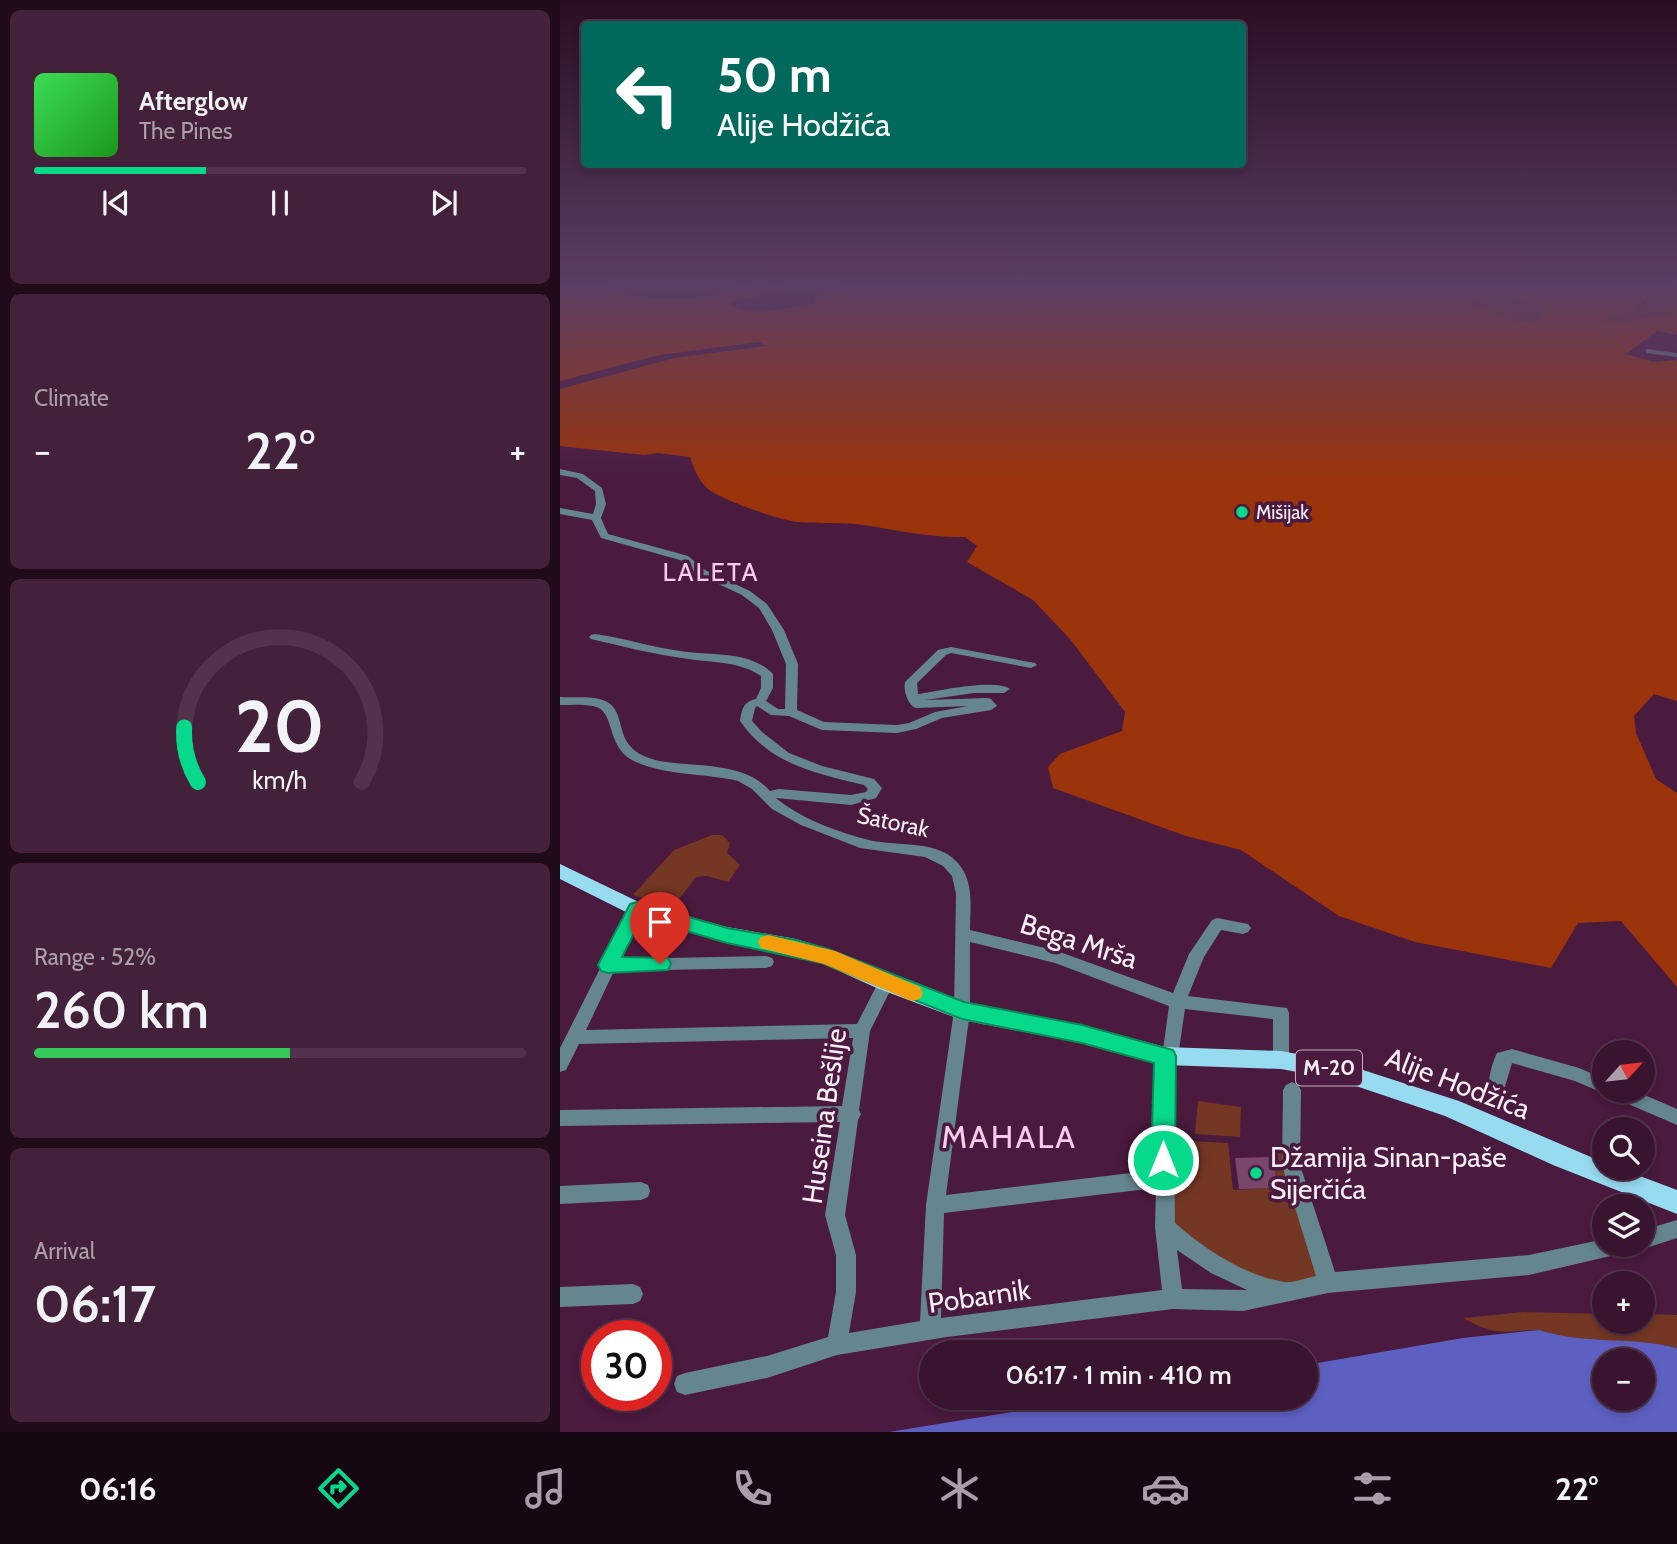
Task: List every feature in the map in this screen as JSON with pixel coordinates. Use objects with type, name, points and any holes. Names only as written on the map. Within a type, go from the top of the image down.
[{"type":"main road","name":"M-20","points":[[560,871],[637,909],[727,935],[807,950],[962,1011]]},
{"type":"main road","name":"Alije Hodžića","points":[[962,1011],[1082,1034],[1168,1057],[1281,1060],[1335,1070],[1440,1104],[1677,1202]]},
{"type":"street","points":[[1649,351],[1677,355]]},
{"type":"street","points":[[560,472],[580,476],[599,490],[601,504],[596,518],[604,536],[684,558],[701,572],[746,593],[763,606],[778,630],[792,663],[791,712]]},
{"type":"street","points":[[560,512],[596,518]]},
{"type":"street","points":[[595,637],[685,655],[724,658],[760,668],[767,674],[767,692],[760,702],[748,706],[746,721],[763,743],[806,766],[869,782],[874,788],[871,795],[851,800],[779,793],[768,796]]},
{"type":"street","points":[[760,702],[771,711],[791,712],[822,726],[897,729],[939,715],[992,704],[921,706],[910,687],[915,676],[946,650],[1031,665]]},
{"type":"street","points":[[915,698],[974,689],[1004,688]]},
{"type":"street","name":"Šatorak","points":[[560,701],[597,702],[609,709],[626,751],[645,762],[742,777],[763,788],[784,811],[861,843],[878,847],[912,848],[935,855],[951,863],[960,876],[963,894],[962,1011],[935,1205],[930,1330]]},
{"type":"street","points":[[560,1065],[637,909]]},
{"type":"street","points":[[1173,1299],[1165,1227],[1164,1178],[1168,1057],[1178,1002],[1197,954],[1217,924],[1243,928]]},
{"type":"street","name":"Bega Mrša","points":[[962,934],[1057,957],[1178,1002]]},
{"type":"street","points":[[608,965],[766,962]]},
{"type":"street","name":"Huseina Bešlije","points":[[837,1345],[846,1292],[846,1255],[835,1215],[852,1114],[862,1031],[886,983]]},
{"type":"street","points":[[1178,1002],[1281,1013],[1281,1060]]},
{"type":"street","points":[[573,1037],[862,1031]]},
{"type":"street","points":[[1497,1088],[1503,1058],[1512,1056],[1592,1081]]},
{"type":"street","points":[[1292,1090],[1291,1165],[1328,1283]]},
{"type":"street","points":[[1644,1103],[1677,1117]]},
{"type":"street","points":[[560,1118],[852,1114]]},
{"type":"street","points":[[935,1205],[1164,1178]]},
{"type":"street","points":[[560,1195],[641,1191]]},
{"type":"street","name":"Pobarnik","points":[[1165,1227],[1197,1254],[1212,1262],[1261,1286],[1285,1290]]},
{"type":"street","points":[[1655,1236],[1677,1229]]},
{"type":"street","name":"Pobarnik","points":[[685,1384],[767,1367],[837,1345],[930,1330],[1173,1299],[1243,1301],[1328,1283],[1529,1265],[1592,1251]]},
{"type":"street","points":[[560,1297],[633,1294]]},
{"type":"shaded area","points":[[560,351],[692,351],[660,355],[560,381]]},
{"type":"shaded area","points":[[729,351],[1630,351],[1626,354],[1653,362],[1677,360],[1677,701],[1654,694],[1634,716],[1636,733],[1656,779],[1677,793],[1677,987],[1621,921],[1578,923],[1551,968],[1415,942],[1339,916],[1241,850],[1186,836],[1053,788],[1048,767],[1060,754],[1122,731],[1125,712],[1070,639],[1033,600],[967,562],[977,546],[965,537],[927,535],[855,524],[806,523],[778,518],[714,493],[701,482],[690,457],[560,446],[560,389],[674,358]]},
{"type":"shaded area","points":[[712,835],[722,835],[730,843],[727,853],[740,865],[728,882],[707,876],[696,877],[672,908],[633,895],[674,850]]},
{"type":"shaded area","points":[[1198,1101],[1241,1107],[1240,1137],[1195,1134]]},
{"type":"shaded area","points":[[1189,1141],[1228,1143],[1233,1190],[1277,1188],[1271,1144],[1289,1146],[1325,1284],[1261,1286],[1165,1227],[1163,1160],[1192,1159]]},
{"type":"shaded area","points":[[1523,1312],[1592,1314],[1592,1334],[1655,1334],[1655,1314],[1677,1315],[1677,1348],[1648,1343],[1577,1340],[1539,1330],[1499,1332],[1463,1318]]},
{"type":"shaded area","points":[[1539,1330],[1573,1337],[1660,1344],[1677,1348],[1677,1432],[889,1432],[1025,1410],[1318,1410],[1318,1363],[1463,1338]]},
{"type":"building","name":"Džamija Sinan-paše Sijerčića","points":[[1273,1157],[1277,1188],[1239,1189],[1235,1158]]},
{"type":"slow traffic","points":[[768,942],[828,957],[912,993]]},
{"type":"place","name":"Mišijak","points":[[1242,512]]},
{"type":"place","name":"Džamija Sinan-paše Sijerčića","points":[[1256,1173]]},
{"type":"district","name":"LALETA","points":[[711,572]]},
{"type":"district","name":"MAHALA","points":[[1009,1137]]},
{"type":"route","points":[[660,964],[608,965],[637,909],[727,935],[796,947],[828,957],[886,983],[962,1011],[1082,1034],[1165,1056],[1163,1160]]}]
